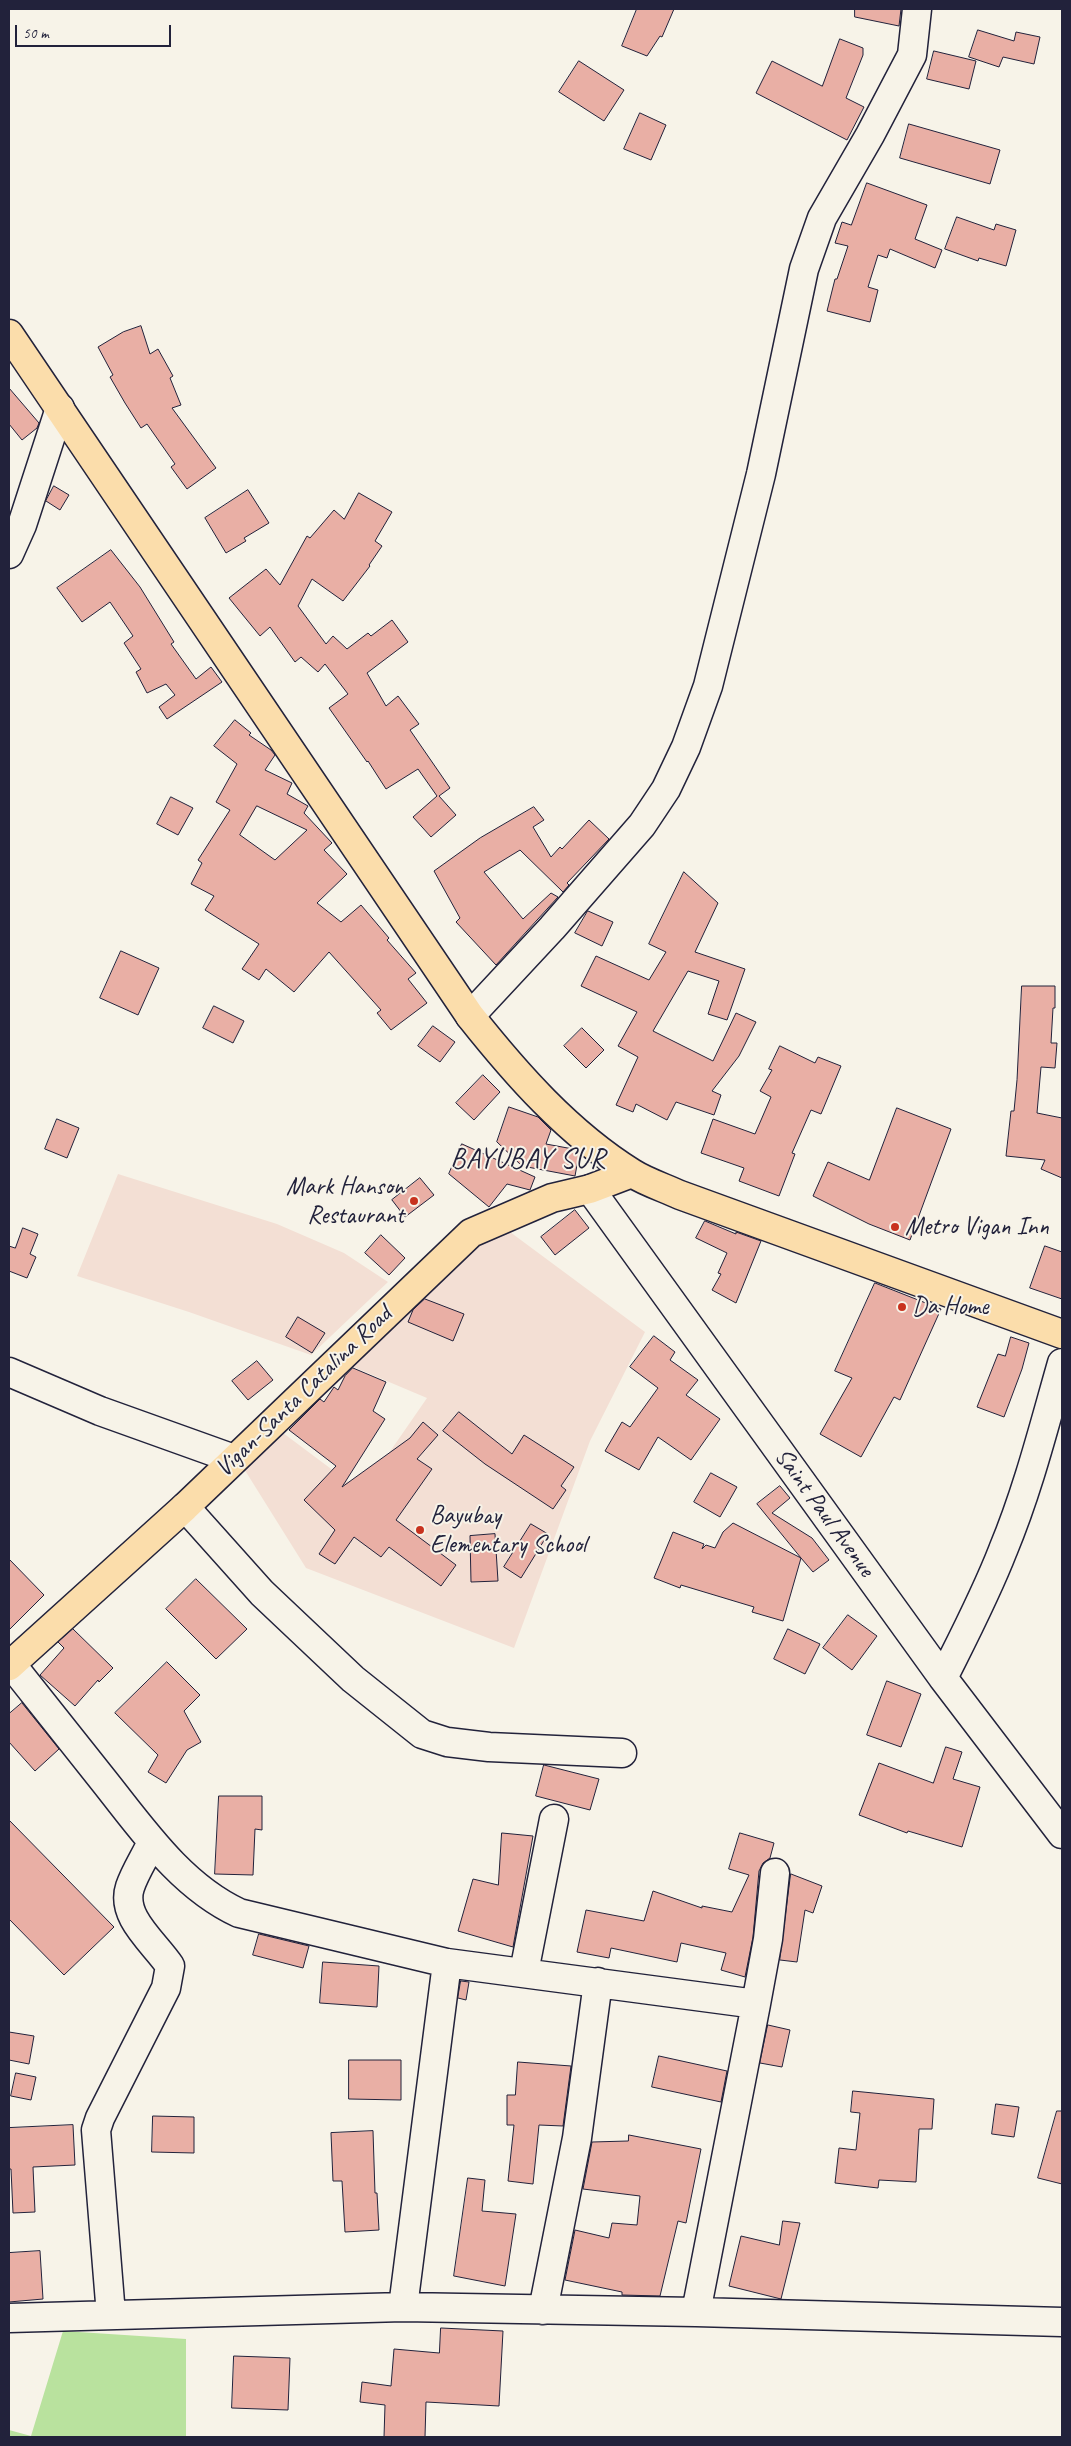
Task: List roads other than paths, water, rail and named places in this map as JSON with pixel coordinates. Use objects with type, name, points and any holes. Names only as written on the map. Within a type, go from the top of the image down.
[{"type":"main road","points":[[9,334],[470,1016],[513,1070],[570,1124],[632,1173],[680,1195],[781,1233],[1062,1334]]},
{"type":"main road","name":"Vigan-Santa Catalina Road","points":[[10,1665],[185,1507],[471,1233],[552,1198],[590,1189],[632,1173]]},
{"type":"street","points":[[470,1016],[552,928],[642,825],[666,789],[686,746],[708,686],[761,474],[804,269],[822,218],[874,128],[912,55],[917,9]]},
{"type":"street","points":[[9,554],[22,525],[60,408]]},
{"type":"street","name":"Saint Paul Avenue","points":[[590,1189],[943,1678],[1062,1834]]},
{"type":"street","points":[[943,1678],[982,1599],[1004,1548],[1035,1458],[1062,1363]]},
{"type":"street","points":[[9,1372],[100,1411],[234,1459]]},
{"type":"street","points":[[185,1507],[262,1593],[353,1679],[422,1734],[448,1742],[489,1747],[622,1753]]},
{"type":"street","points":[[10,1665],[152,1842],[189,1881],[219,1904],[239,1913],[448,1963],[756,2004]]},
{"type":"street","points":[[524,1972],[554,1819]]},
{"type":"street","points":[[111,2315],[96,2130],[100,2118],[170,1977],[170,1966],[129,1911],[128,1896],[130,1886],[152,1842]]},
{"type":"street","points":[[696,2312],[768,1939],[775,1873]]},
{"type":"street","points":[[403,2307],[448,1963]]},
{"type":"street","points":[[543,2310],[577,2138],[598,1982]]},
{"type":"street","points":[[9,2318],[403,2307],[696,2312],[1062,2322]]},
{"type":"place","name":"Mark Hanson Restaurant","points":[[414,1201]]},
{"type":"place","name":"Metro Vigan Inn","points":[[895,1227]]},
{"type":"place","name":"Da Home","points":[[902,1307]]},
{"type":"place","name":"Bayubay Elementary School","points":[[420,1530]]},
{"type":"district","name":"BAYUBAY SUR","points":[[528,1160]]}]
